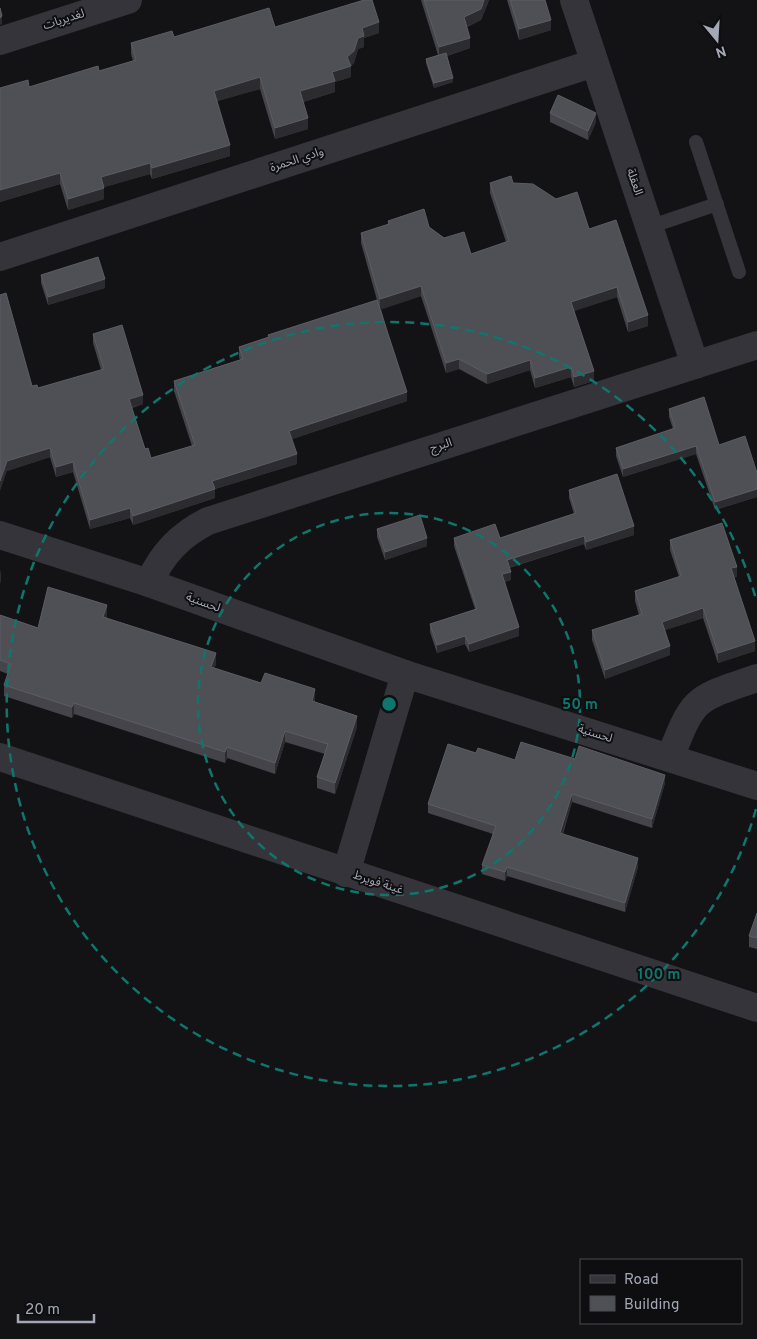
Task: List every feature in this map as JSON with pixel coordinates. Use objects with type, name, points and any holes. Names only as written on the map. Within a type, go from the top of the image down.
[{"type":"street","name":"لغديريات","points":[[0,41],[128,0]]},
{"type":"street","name":"العقلة","points":[[574,0],[695,365]]},
{"type":"street","name":"وادي الحمرة","points":[[0,257],[594,63]]},
{"type":"street","name":"البرج","points":[[149,583],[166,552],[192,529],[208,521],[757,345]]},
{"type":"street","name":"لحسنية","points":[[0,535],[149,583],[405,674],[757,786]]},
{"type":"street","points":[[346,873],[405,674]]},
{"type":"street","points":[[670,758],[688,712],[696,703],[706,696],[757,678]]},
{"type":"street","name":"غينة فويرط","points":[[0,757],[757,1008]]},
{"type":"lane","points":[[696,142],[739,272]]},
{"type":"lane","points":[[649,227],[717,204]]},
{"type":"building","points":[[364,0],[372,0],[379,22],[362,28],[364,36],[358,38],[354,51],[347,57],[351,66],[332,72],[335,81],[300,91],[308,118],[275,128],[260,77],[214,91],[230,145],[152,168],[150,163],[101,177],[104,188],[68,199],[60,173],[0,190],[0,88],[28,80],[29,87],[98,66],[99,71],[136,60],[131,43],[172,31],[174,37],[269,8],[275,27]]},
{"type":"building","points":[[424,0],[484,0],[481,9],[464,17],[470,38],[439,47]]},
{"type":"building","points":[[510,0],[545,0],[551,20],[519,29]]},
{"type":"building","points":[[446,53],[453,78],[434,83],[426,59]]},
{"type":"building","points":[[558,95],[596,113],[588,131],[550,113]]},
{"type":"building","points":[[511,176],[513,183],[533,184],[556,199],[577,192],[589,229],[616,220],[648,315],[628,322],[617,287],[571,302],[594,371],[574,377],[571,367],[535,378],[530,360],[487,374],[459,359],[446,363],[421,286],[380,299],[361,233],[389,224],[388,221],[424,209],[429,227],[444,238],[464,232],[471,254],[509,241],[490,183]]},
{"type":"building","points":[[98,257],[105,279],[48,297],[41,275]]},
{"type":"building","points":[[6,293],[32,386],[37,385],[38,388],[104,369],[93,334],[122,325],[143,395],[129,399],[145,449],[148,448],[151,458],[195,445],[174,381],[243,359],[239,347],[269,337],[268,335],[377,300],[407,392],[289,431],[297,454],[212,481],[215,489],[133,516],[130,508],[90,520],[73,462],[56,467],[50,448],[7,461],[0,481],[0,295]]},
{"type":"building","points":[[704,397],[719,445],[745,436],[757,473],[757,489],[715,502],[696,446],[623,469],[616,448],[675,428],[669,409]]},
{"type":"building","points":[[617,474],[634,526],[586,542],[584,536],[507,560],[511,572],[502,574],[519,627],[469,644],[465,636],[437,645],[430,624],[477,609],[454,538],[495,524],[500,538],[576,513],[569,490]]},
{"type":"building","points":[[420,515],[427,538],[385,552],[377,529]]},
{"type":"building","points":[[722,523],[737,567],[731,568],[755,641],[718,653],[703,608],[662,622],[670,646],[605,670],[592,630],[642,614],[635,591],[681,576],[670,540]]},
{"type":"building","points":[[48,587],[107,605],[103,617],[216,653],[211,667],[261,683],[265,673],[315,689],[312,701],[357,716],[335,783],[317,777],[328,744],[285,731],[275,763],[227,747],[225,752],[74,703],[72,707],[4,685],[11,664],[0,660],[0,615],[38,628]]},
{"type":"building","points":[[521,742],[575,759],[579,746],[665,775],[652,819],[572,794],[560,833],[638,858],[625,903],[507,867],[505,872],[482,865],[496,826],[428,804],[448,744],[476,753],[478,748],[515,760]]},
{"type":"building","points":[[757,913],[757,938],[749,936]]}]
